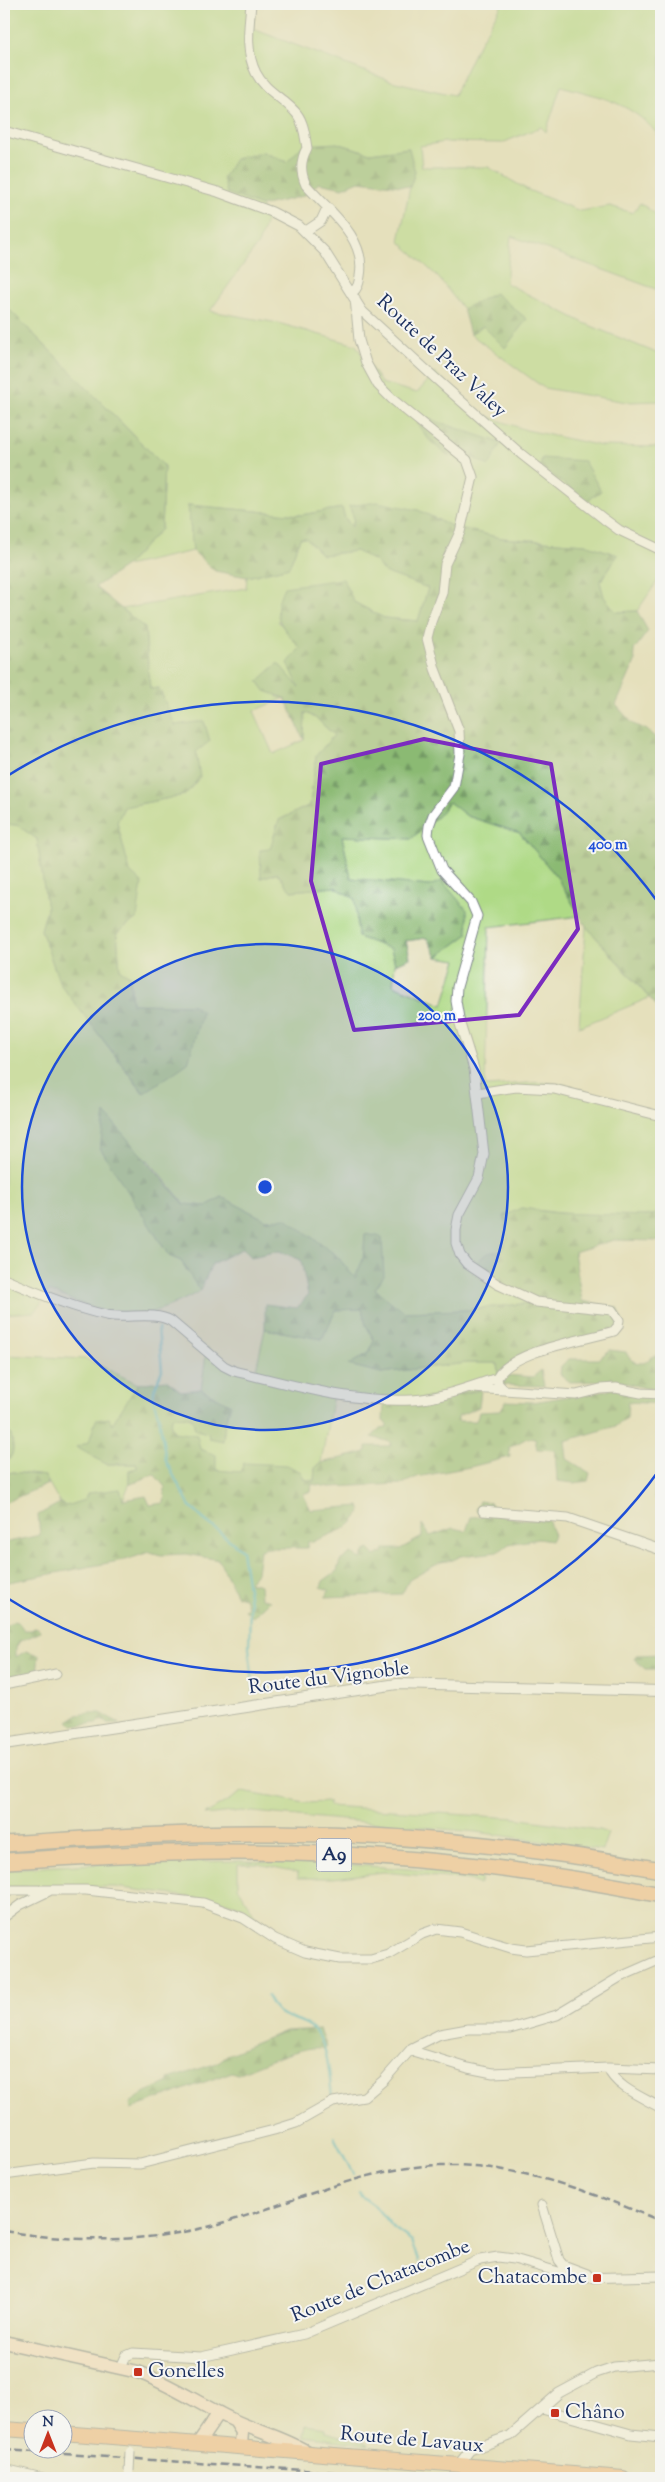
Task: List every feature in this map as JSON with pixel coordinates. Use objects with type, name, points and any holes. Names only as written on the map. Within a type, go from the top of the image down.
[{"type":"highway","name":"A9","points":[[4,1844],[188,1834],[353,1835],[522,1849],[661,1870]]},
{"type":"highway","name":"A9","points":[[4,1861],[187,1852],[350,1856],[518,1872],[661,1895]]},
{"type":"main road","points":[[4,2342],[121,2367],[159,2380],[235,2421],[287,2440],[307,2452]]},
{"type":"main road","points":[[199,2442],[219,2413]]},
{"type":"main road","points":[[235,2421],[242,2432],[241,2446]]},
{"type":"main road","points":[[4,2429],[22,2430]]},
{"type":"main road","name":"Route de Lavaux","points":[[72,2434],[199,2442],[623,2478]]},
{"type":"street","points":[[4,1279],[94,1312],[125,1318],[161,1316],[171,1321],[224,1366],[234,1371],[311,1389],[374,1399],[412,1400],[455,1392],[497,1378],[505,1367],[541,1350],[614,1331],[619,1320],[612,1310],[536,1302],[497,1284],[467,1264],[460,1255],[456,1243],[459,1215],[479,1178],[484,1154],[478,1093],[456,1001],[457,987],[477,916],[471,902],[442,870],[428,835],[428,826],[454,787],[460,754],[459,731],[435,669],[427,638],[442,592],[445,564],[460,532],[472,477],[467,460],[392,399],[378,384],[366,363],[359,340],[353,295],[360,278],[362,263],[359,251],[349,232],[306,184],[302,176],[303,156],[307,148],[298,115],[272,94],[256,75],[252,64],[248,32],[251,4]]},
{"type":"street","name":"Route de Praz Valey","points":[[4,131],[218,192],[272,212],[306,231],[325,252],[362,311],[521,454],[611,524],[661,550]]},
{"type":"street","points":[[306,231],[321,221],[327,208]]},
{"type":"street","points":[[478,1093],[516,1087],[554,1089],[661,1116]]},
{"type":"street","points":[[497,1378],[498,1384],[504,1390]]},
{"type":"street","points":[[467,1388],[576,1395],[600,1389],[616,1388],[661,1394]]},
{"type":"street","points":[[483,1511],[568,1518],[661,1550]]},
{"type":"street","points":[[4,1685],[56,1674]]},
{"type":"street","name":"Route du Vignoble","points":[[4,1744],[397,1684],[661,1691]]},
{"type":"street","points":[[4,1890],[124,1893],[203,1903],[243,1918],[275,1939],[305,1952],[340,1959],[371,1958],[388,1954],[422,1934],[436,1929],[460,1932],[511,1948],[526,1950],[661,1937]]},
{"type":"street","points":[[4,1917],[20,1905],[50,1890]]},
{"type":"street","points":[[4,2175],[94,2163],[140,2164],[296,2123],[333,2102],[364,2097],[384,2080],[412,2048],[440,2034],[468,2029],[510,2028],[557,2016],[620,1977],[661,1959]]},
{"type":"street","points":[[412,2048],[421,2054],[468,2068],[493,2073],[608,2068],[661,2070]]},
{"type":"street","points":[[608,2068],[610,2075],[661,2108]]},
{"type":"street","points":[[542,2205],[559,2260],[563,2265],[573,2270],[597,2278]]},
{"type":"street","name":"Route de Chatacombe","points":[[121,2367],[126,2356],[133,2353],[201,2357],[304,2334],[480,2260],[498,2257],[514,2259],[565,2275],[597,2278],[661,2276]]},
{"type":"street","points":[[458,2464],[470,2450],[510,2436],[559,2393],[596,2373],[614,2367],[661,2363]]},
{"type":"street","points":[[542,2409],[631,2434],[661,2436]]},
{"type":"street","points":[[130,2437],[130,2475]]},
{"type":"street","points":[[4,2468],[43,2478]]},
{"type":"highlighted area","points":[[424,739],[551,764],[578,929],[519,1015],[354,1030],[311,881],[321,764]]},
{"type":"green space","points":[[4,4],[255,4],[253,29],[391,81],[454,95],[475,51],[502,4],[661,4],[661,139],[640,117],[628,109],[603,98],[561,86],[546,132],[541,127],[502,143],[445,142],[420,146],[422,167],[488,167],[528,190],[580,211],[610,206],[633,213],[640,203],[661,218],[661,291],[511,236],[506,283],[584,323],[661,355],[661,401],[626,402],[544,388],[470,334],[483,326],[495,294],[463,309],[438,277],[399,241],[415,172],[408,148],[370,153],[337,143],[287,162],[263,152],[261,206],[267,219],[258,244],[210,311],[278,323],[356,345],[381,383],[417,393],[435,373],[481,414],[526,430],[602,446],[661,447],[661,576],[637,611],[616,612],[604,597],[600,582],[618,555],[585,544],[501,538],[451,526],[418,510],[349,506],[354,518],[352,527],[345,518],[342,508],[301,515],[188,505],[193,551],[126,566],[161,529],[164,466],[4,304]]},
{"type":"green space","points":[[337,143],[370,153],[409,148],[415,172],[410,187],[359,181],[343,188],[319,183],[303,196],[261,206],[227,193],[223,178],[235,159],[263,152],[287,162],[303,145]]},
{"type":"green space","points":[[495,293],[527,319],[505,348],[483,326],[470,334],[463,309]]},
{"type":"green space","points":[[4,304],[164,466],[161,529],[126,566],[95,587],[145,628],[150,689],[159,688],[175,725],[204,721],[210,741],[196,752],[200,777],[185,795],[124,807],[117,822],[130,872],[142,883],[137,918],[117,933],[120,970],[130,976],[132,1004],[193,1005],[202,1012],[188,1063],[144,1093],[60,984],[41,930],[47,909],[37,839],[17,825],[4,824]]},
{"type":"green space","points":[[427,418],[501,443],[489,466],[465,454],[448,456],[430,441],[417,424]]},
{"type":"green space","points":[[542,458],[584,461],[601,491],[587,501],[540,466]]},
{"type":"green space","points":[[377,502],[418,510],[451,526],[501,538],[585,544],[618,555],[600,582],[604,597],[616,612],[637,611],[648,631],[634,650],[635,662],[616,705],[633,724],[647,730],[661,743],[661,1011],[586,926],[557,877],[520,833],[467,816],[449,802],[439,815],[411,839],[342,836],[351,878],[429,886],[442,881],[467,910],[468,934],[437,957],[427,938],[406,941],[410,958],[395,964],[391,949],[358,937],[355,899],[335,887],[291,891],[277,873],[261,878],[260,850],[270,849],[279,820],[310,805],[316,756],[334,735],[317,719],[305,712],[304,740],[285,698],[265,691],[258,681],[278,663],[299,687],[288,663],[300,648],[279,620],[278,606],[284,587],[343,579],[354,602],[384,618],[418,621],[428,588],[384,572],[375,561],[356,551],[322,555],[306,538],[300,538],[289,567],[247,577],[215,571],[193,551],[188,505],[301,515],[342,508],[345,518],[352,527],[354,518],[349,506]]},
{"type":"green space","points":[[300,538],[306,538],[322,555],[356,551],[375,561],[384,572],[428,588],[418,621],[384,618],[354,602],[278,621],[300,648],[299,689],[278,664],[277,697],[285,698],[254,711],[273,754],[304,740],[305,712],[317,719],[334,735],[316,756],[310,805],[279,820],[261,878],[277,873],[291,891],[335,887],[355,899],[358,937],[391,949],[395,964],[393,985],[443,1005],[457,960],[437,957],[468,934],[429,886],[351,878],[342,836],[411,839],[448,801],[467,816],[520,833],[557,877],[580,916],[489,927],[485,1086],[531,1083],[566,1085],[650,1116],[661,1118],[661,1213],[646,1216],[610,1217],[521,1208],[501,1251],[487,1253],[531,1303],[465,1310],[403,1312],[375,1289],[365,1234],[364,1259],[355,1279],[337,1256],[286,1219],[266,1220],[222,1197],[206,1206],[185,1204],[147,1159],[157,1237],[169,1256],[181,1261],[200,1291],[163,1309],[142,1314],[123,1315],[85,1305],[49,1291],[35,1312],[4,1314],[4,824],[17,825],[37,839],[47,909],[41,930],[60,983],[143,1093],[193,1005],[132,1004],[130,976],[120,970],[117,933],[137,918],[130,873],[117,822],[124,807],[185,795],[199,777],[196,752],[175,725],[159,688],[150,689],[145,628],[121,609],[246,588],[247,577],[289,567]]},
{"type":"green space","points":[[586,926],[649,998],[579,1027]]},
{"type":"green space","points":[[105,1113],[184,1204],[206,1206],[222,1197],[266,1220],[286,1218],[337,1256],[355,1278],[363,1259],[365,1234],[382,1237],[384,1276],[375,1289],[404,1312],[465,1310],[530,1303],[489,1282],[477,1262],[487,1253],[501,1251],[508,1238],[504,1216],[521,1208],[557,1213],[646,1216],[661,1213],[661,1241],[614,1240],[574,1252],[582,1301],[618,1308],[622,1320],[622,1329],[540,1353],[512,1367],[505,1375],[533,1377],[541,1370],[544,1386],[499,1385],[497,1363],[467,1363],[381,1373],[348,1365],[369,1353],[374,1340],[366,1325],[362,1309],[336,1310],[322,1339],[265,1329],[265,1304],[297,1308],[308,1295],[301,1260],[279,1251],[251,1257],[243,1248],[212,1264],[200,1291],[181,1261],[169,1256],[100,1148]]},
{"type":"green space","points":[[362,1309],[366,1325],[374,1340],[369,1353],[349,1365],[381,1373],[467,1363],[497,1363],[499,1385],[413,1402],[333,1395],[321,1463],[315,1468],[314,1481],[216,1470],[200,1449],[174,1432],[170,1423],[173,1416],[187,1417],[199,1423],[223,1441],[225,1421],[231,1405],[201,1389],[207,1348],[221,1361],[255,1374],[265,1329],[322,1339],[336,1310]]},
{"type":"green space","points":[[610,1350],[626,1352],[629,1358],[638,1363],[644,1363],[653,1356],[659,1356],[661,1361],[661,1389],[644,1388],[619,1381],[570,1382],[560,1374],[561,1366],[569,1359],[598,1359]]},
{"type":"green space","points":[[4,1355],[86,1359],[138,1384],[112,1425],[106,1464],[137,1464],[137,1468],[129,1470],[129,1485],[123,1500],[120,1489],[66,1506],[60,1503],[45,1476],[13,1472],[4,1474],[4,1464],[12,1454],[13,1447],[11,1434],[4,1432]]},
{"type":"green space","points":[[166,1380],[181,1391],[201,1389],[231,1405],[225,1421],[223,1441],[209,1438],[208,1433],[195,1430],[192,1417],[173,1416],[170,1423],[174,1432],[197,1435],[200,1449],[216,1455],[216,1470],[240,1472],[244,1463],[287,1465],[301,1472],[304,1479],[314,1481],[315,1468],[321,1463],[366,1452],[366,1446],[391,1446],[390,1442],[372,1437],[380,1428],[387,1427],[387,1423],[383,1421],[384,1402],[447,1396],[481,1390],[479,1407],[458,1416],[458,1421],[476,1421],[479,1412],[500,1411],[506,1401],[533,1402],[614,1389],[661,1396],[661,1404],[628,1402],[627,1418],[616,1426],[565,1441],[567,1459],[590,1473],[588,1481],[574,1483],[557,1481],[555,1450],[537,1449],[535,1439],[527,1438],[509,1448],[510,1457],[417,1477],[402,1484],[329,1487],[312,1484],[311,1491],[303,1494],[311,1510],[359,1506],[361,1512],[350,1525],[308,1542],[307,1548],[268,1548],[260,1550],[257,1573],[249,1582],[260,1585],[261,1598],[270,1601],[253,1617],[245,1610],[248,1607],[245,1598],[237,1596],[219,1560],[187,1554],[161,1555],[149,1552],[129,1559],[4,1583],[4,1543],[40,1535],[38,1515],[60,1503],[66,1506],[84,1500],[88,1493],[120,1489],[123,1500],[146,1496],[150,1505],[164,1503],[165,1487],[154,1474],[129,1485],[129,1470],[137,1468],[137,1464],[106,1464],[76,1447],[89,1442],[96,1420],[109,1418],[112,1424],[138,1384]]},
{"type":"green space","points":[[661,1429],[661,1500],[654,1498]]},
{"type":"green space","points":[[4,1432],[11,1434],[13,1447],[12,1454],[4,1464]]},
{"type":"green space","points":[[13,1472],[45,1476],[48,1484],[4,1503],[4,1474]]},
{"type":"green space","points":[[479,1501],[491,1503],[496,1515],[525,1520],[548,1520],[554,1535],[551,1541],[538,1539],[509,1544],[498,1552],[461,1556],[453,1560],[441,1562],[409,1580],[402,1594],[325,1597],[329,1590],[321,1587],[323,1581],[337,1571],[340,1561],[351,1553],[361,1559],[364,1552],[369,1549],[375,1556],[383,1552],[384,1549],[400,1549],[422,1537],[422,1524],[430,1536],[453,1528],[466,1531],[471,1517],[484,1516],[475,1510]]},
{"type":"green space","points":[[14,1621],[19,1623],[24,1630],[31,1630],[36,1627],[40,1630],[39,1633],[20,1641],[16,1647],[16,1657],[26,1651],[39,1655],[37,1673],[16,1679],[4,1673],[4,1628]]},
{"type":"green space","points":[[661,1654],[661,1669],[645,1669],[634,1659],[636,1655]]},
{"type":"green space","points":[[101,1713],[119,1723],[109,1723],[100,1720],[96,1723],[73,1726],[68,1721],[77,1715]]},
{"type":"green space","points":[[242,1792],[305,1803],[328,1802],[329,1806],[514,1818],[599,1830],[608,1833],[602,1850],[477,1832],[242,1811],[204,1815]]},
{"type":"green space","points":[[236,1861],[332,1863],[483,1875],[479,1885],[469,1880],[383,1872],[333,1878],[298,1878],[298,1872],[258,1864],[238,1864],[238,1887],[260,1924],[243,1907],[226,1902],[115,1887],[4,1887],[4,1869],[114,1863]]},
{"type":"green space","points":[[320,2029],[327,2046],[324,2049],[306,2049],[294,2052],[238,2074],[232,2072],[131,2109],[130,2103],[146,2092],[169,2082],[169,2079],[217,2063],[227,2055],[285,2031]]},
{"type":"green space","points":[[306,2425],[326,2428],[326,2432],[368,2443],[369,2445],[304,2436]]},
{"type":"waterway","points":[[158,1328],[162,1370],[154,1390],[153,1399],[159,1417],[166,1461],[189,1505],[242,1550],[250,1603],[249,1648],[254,1692]]},
{"type":"waterway","points":[[267,1996],[279,2013],[314,2029],[324,2046],[329,2067],[332,2097]]},
{"type":"waterway","points":[[334,2137],[353,2174]]},
{"type":"waterway","points":[[359,2192],[361,2196],[375,2206],[391,2226],[412,2241],[419,2260]]},
{"type":"railway","points":[[4,2231],[62,2238],[91,2239],[120,2239],[179,2233],[236,2219],[361,2178],[412,2167],[439,2165],[497,2169],[553,2181],[661,2221]]},
{"type":"railway","points":[[4,2450],[421,2478]]},
{"type":"place","name":"Chatacombe","points":[[597,2278]]},
{"type":"place","name":"Gonelles","points":[[138,2372]]},
{"type":"place","name":"Châno","points":[[555,2413]]}]
